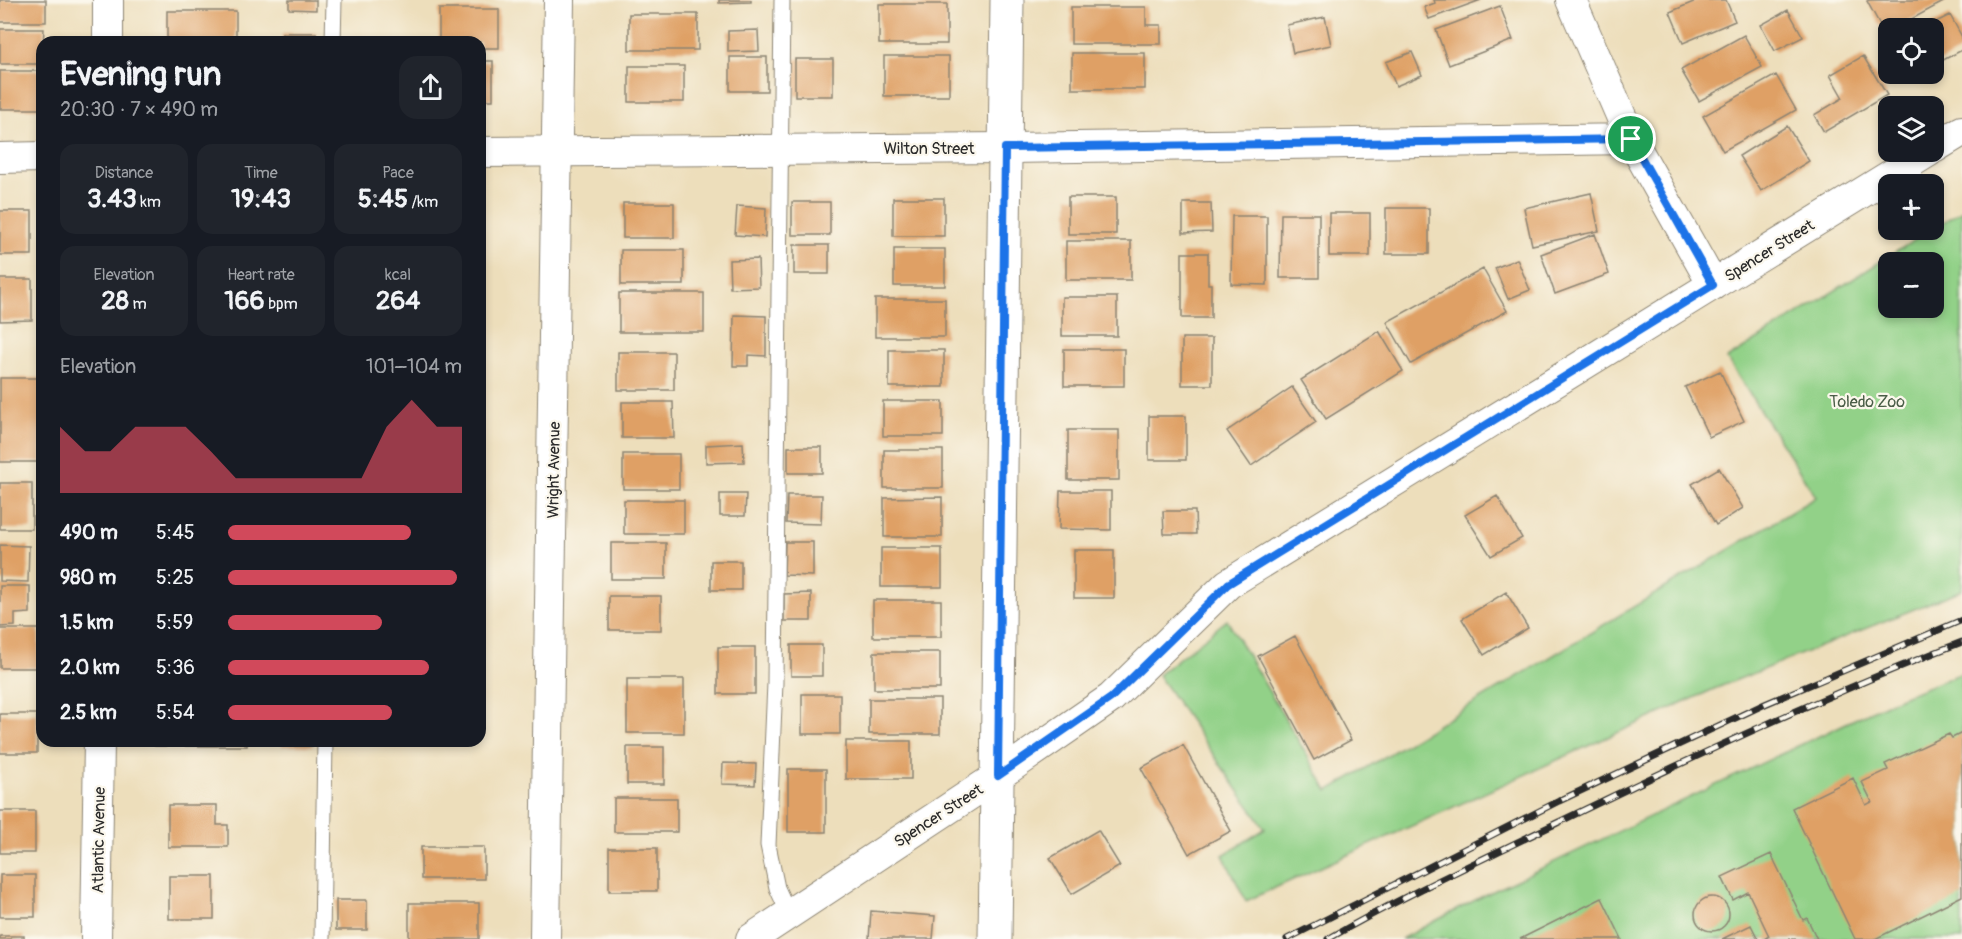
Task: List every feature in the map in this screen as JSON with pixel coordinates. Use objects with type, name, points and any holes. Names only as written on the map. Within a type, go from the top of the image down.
[{"type":"street","points":[[108,0],[108,36]]},
{"type":"street","name":"Wright Avenue","points":[[545,939],[559,0]]},
{"type":"street","points":[[995,939],[1007,0]]},
{"type":"street","points":[[1571,0],[1631,139],[1713,285]]},
{"type":"street","points":[[1944,142],[1962,131]]},
{"type":"street","name":"Wilton Street","points":[[486,152],[1005,148],[1631,139]]},
{"type":"street","points":[[0,158],[36,157]]},
{"type":"street","name":"Spencer Street","points":[[751,939],[998,776],[1111,698],[1228,584],[1912,162]]},
{"type":"street","name":"Atlantic Avenue","points":[[96,939],[99,747]]},
{"type":"lane","points":[[333,36],[334,0]]},
{"type":"lane","points":[[782,0],[775,683],[768,845],[777,888],[789,914]]},
{"type":"lane","points":[[322,939],[324,747]]},
{"type":"green space","name":"Toledo Zoo","points":[[1962,210],[1962,590],[1714,689],[1246,901],[1223,855],[1265,829],[1158,675],[1227,620],[1328,791],[1816,497],[1727,359],[1878,263],[1878,318],[1944,318],[1944,252],[1896,252],[1915,240],[1944,240],[1944,221]]},
{"type":"green space","points":[[1962,673],[1962,939],[1401,939],[1485,895],[1899,698]]},
{"type":"building","points":[[0,0],[46,0],[46,22],[0,22]]},
{"type":"building","points":[[289,0],[316,0],[316,10],[289,9]]},
{"type":"building","points":[[719,0],[751,0],[751,2],[719,3]]},
{"type":"building","points":[[1434,0],[1481,0],[1429,19],[1424,7],[1435,3]]},
{"type":"building","points":[[1698,0],[1726,0],[1735,21],[1683,43],[1670,12]]},
{"type":"building","points":[[1947,0],[1914,18],[1878,18],[1878,21],[1867,1]]},
{"type":"building","points":[[879,4],[947,4],[947,44],[879,44]]},
{"type":"building","points":[[1500,6],[1513,40],[1449,65],[1436,30]]},
{"type":"building","points":[[1071,7],[1146,7],[1146,25],[1161,25],[1161,44],[1071,44]]},
{"type":"building","points":[[439,9],[499,9],[499,48],[486,48],[486,36],[439,36]]},
{"type":"building","points":[[1788,10],[1803,37],[1775,51],[1761,25]]},
{"type":"building","points":[[167,11],[236,11],[236,36],[167,36]]},
{"type":"building","points":[[629,14],[698,14],[698,50],[629,50]]},
{"type":"building","points":[[1950,15],[1962,37],[1962,50],[1944,60],[1944,18]]},
{"type":"building","points":[[1325,17],[1331,45],[1293,53],[1287,25]]},
{"type":"building","points":[[0,29],[44,29],[44,36],[36,36],[36,64],[0,64]]},
{"type":"building","points":[[758,30],[759,51],[728,52],[728,31]]},
{"type":"building","points":[[282,33],[316,33],[316,36],[282,36]]},
{"type":"building","points":[[1744,35],[1762,67],[1699,101],[1681,70]]},
{"type":"building","points":[[1412,52],[1422,75],[1396,86],[1386,62]]},
{"type":"building","points":[[1072,53],[1145,53],[1145,89],[1072,89]]},
{"type":"building","points":[[884,56],[949,56],[949,96],[884,96]]},
{"type":"building","points":[[1863,56],[1878,84],[1887,95],[1878,96],[1878,100],[1824,132],[1814,115],[1843,98],[1830,75]]},
{"type":"building","points":[[730,57],[767,57],[767,91],[730,91]]},
{"type":"building","points":[[795,59],[833,59],[833,96],[795,96]]},
{"type":"building","points":[[486,61],[493,61],[493,100],[486,100]]},
{"type":"building","points":[[629,66],[684,66],[684,102],[629,102]]},
{"type":"building","points":[[0,71],[36,71],[36,109],[0,109]]},
{"type":"building","points":[[1776,75],[1796,110],[1723,151],[1703,116]]},
{"type":"building","points":[[1787,126],[1809,161],[1761,191],[1739,156]]},
{"type":"building","points":[[1591,193],[1599,231],[1532,245],[1524,208]]},
{"type":"building","points":[[1068,197],[1116,197],[1116,234],[1068,234]]},
{"type":"building","points":[[893,198],[944,198],[944,236],[893,236]]},
{"type":"building","points":[[792,202],[830,202],[830,235],[792,235]]},
{"type":"building","points":[[623,203],[674,203],[674,238],[623,238]]},
{"type":"building","points":[[1183,203],[1211,203],[1212,232],[1183,233]]},
{"type":"building","points":[[737,206],[766,208],[765,237],[735,235]]},
{"type":"building","points":[[1386,208],[1429,208],[1429,254],[1386,254]]},
{"type":"building","points":[[0,211],[32,211],[32,255],[0,255]]},
{"type":"building","points":[[1329,213],[1370,213],[1370,256],[1329,256]]},
{"type":"building","points":[[1281,214],[1319,214],[1319,278],[1280,278]]},
{"type":"building","points":[[1232,216],[1267,216],[1267,285],[1231,284]]},
{"type":"building","points":[[1595,234],[1609,274],[1555,294],[1541,254]]},
{"type":"building","points":[[1066,241],[1131,241],[1131,280],[1066,280]]},
{"type":"building","points":[[794,245],[829,245],[829,274],[794,274]]},
{"type":"building","points":[[894,249],[945,249],[945,286],[894,286]]},
{"type":"building","points":[[621,250],[684,250],[684,285],[621,285]]},
{"type":"building","points":[[1182,253],[1208,253],[1211,318],[1182,318]]},
{"type":"building","points":[[758,259],[759,287],[730,288],[729,260]]},
{"type":"building","points":[[1517,259],[1530,290],[1508,299],[1495,268]]},
{"type":"building","points":[[1483,269],[1507,311],[1411,364],[1387,322]]},
{"type":"building","points":[[0,279],[32,279],[32,320],[0,321]]},
{"type":"building","points":[[619,293],[704,293],[704,332],[619,332]]},
{"type":"building","points":[[1062,297],[1117,297],[1117,336],[1062,336]]},
{"type":"building","points":[[875,299],[945,299],[945,337],[875,337]]},
{"type":"building","points":[[734,315],[766,316],[766,356],[748,355],[748,366],[733,366]]},
{"type":"building","points":[[1379,331],[1403,371],[1326,419],[1301,380]]},
{"type":"building","points":[[1182,338],[1212,338],[1212,385],[1182,385]]},
{"type":"building","points":[[1064,349],[1124,349],[1124,386],[1064,386]]},
{"type":"building","points":[[889,350],[944,350],[944,387],[889,387]]},
{"type":"building","points":[[618,352],[674,352],[674,390],[618,390]]},
{"type":"building","points":[[1720,371],[1744,421],[1709,437],[1685,387]]},
{"type":"building","points":[[0,378],[36,378],[36,462],[0,462]]},
{"type":"building","points":[[1292,387],[1316,422],[1251,466],[1227,431]]},
{"type":"building","points":[[883,401],[943,401],[943,436],[883,436]]},
{"type":"building","points":[[622,402],[673,402],[674,438],[622,438]]},
{"type":"building","points":[[1149,416],[1186,416],[1186,460],[1149,460]]},
{"type":"building","points":[[1068,430],[1119,430],[1119,480],[1068,480]]},
{"type":"building","points":[[743,443],[744,462],[706,463],[706,445]]},
{"type":"building","points":[[788,447],[822,447],[822,473],[788,473]]},
{"type":"building","points":[[884,450],[943,450],[943,488],[884,488]]},
{"type":"building","points":[[623,454],[679,454],[679,489],[623,489]]},
{"type":"building","points":[[1719,468],[1743,508],[1716,525],[1692,484]]},
{"type":"building","points":[[0,483],[32,483],[32,529],[0,529]]},
{"type":"building","points":[[1060,491],[1111,491],[1111,530],[1059,529]]},
{"type":"building","points":[[720,494],[746,494],[745,516],[720,516]]},
{"type":"building","points":[[787,495],[822,495],[821,524],[786,523]]},
{"type":"building","points":[[1497,496],[1522,538],[1491,556],[1465,515]]},
{"type":"building","points":[[942,497],[942,537],[884,537],[884,498]]},
{"type":"building","points":[[624,500],[684,500],[684,534],[624,534]]},
{"type":"building","points":[[1163,511],[1195,511],[1196,534],[1164,534]]},
{"type":"building","points":[[785,542],[813,542],[813,576],[784,575]]},
{"type":"building","points":[[611,543],[666,543],[666,579],[611,579]]},
{"type":"building","points":[[0,545],[29,546],[28,582],[0,581]]},
{"type":"building","points":[[881,548],[942,548],[942,587],[881,587]]},
{"type":"building","points":[[1074,550],[1114,550],[1114,598],[1074,598]]},
{"type":"building","points":[[711,561],[741,561],[741,590],[711,590]]},
{"type":"building","points":[[0,586],[30,586],[30,613],[15,614],[15,626],[0,627]]},
{"type":"building","points":[[1506,592],[1528,628],[1484,655],[1462,619]]},
{"type":"building","points":[[811,593],[811,621],[784,621],[784,594]]},
{"type":"building","points":[[609,596],[661,596],[661,630],[609,630]]},
{"type":"building","points":[[873,600],[941,600],[941,637],[873,637]]},
{"type":"building","points":[[0,629],[36,629],[36,668],[0,668]]},
{"type":"building","points":[[1295,636],[1351,740],[1314,760],[1258,656]]},
{"type":"building","points":[[791,645],[822,645],[822,676],[791,676]]},
{"type":"building","points":[[718,647],[755,647],[755,694],[718,694]]},
{"type":"building","points":[[874,652],[940,652],[940,689],[874,689]]},
{"type":"building","points":[[627,679],[684,679],[684,733],[627,733]]},
{"type":"building","points":[[802,694],[840,694],[840,734],[802,734]]},
{"type":"building","points":[[869,699],[940,699],[940,734],[869,734]]},
{"type":"building","points":[[0,714],[36,714],[37,753],[0,753]]},
{"type":"building","points":[[1962,733],[1962,896],[1875,939],[1855,939],[1792,808],[1853,778],[1866,805],[1872,802],[1862,782],[1888,770],[1885,764],[1949,734],[1952,738]]},
{"type":"building","points":[[846,741],[911,741],[911,779],[846,779]]},
{"type":"building","points":[[1183,745],[1231,831],[1189,854],[1141,768]]},
{"type":"building","points":[[627,747],[664,747],[664,784],[627,784]]},
{"type":"building","points":[[723,763],[756,764],[755,785],[722,784]]},
{"type":"building","points":[[788,769],[826,769],[826,832],[788,832]]},
{"type":"building","points":[[614,798],[677,798],[677,832],[614,832]]},
{"type":"building","points":[[168,805],[217,805],[217,825],[228,825],[228,847],[168,847]]},
{"type":"building","points":[[0,811],[35,811],[35,853],[0,853]]},
{"type":"building","points":[[1098,830],[1120,866],[1072,894],[1050,858]]},
{"type":"building","points":[[421,847],[484,847],[484,879],[421,879]]},
{"type":"building","points":[[609,848],[657,848],[657,891],[609,891]]},
{"type":"building","points":[[1771,854],[1803,920],[1807,918],[1817,939],[1764,939],[1769,936],[1748,892],[1733,900],[1722,877]]},
{"type":"building","points":[[0,875],[35,875],[35,917],[0,917]]},
{"type":"building","points":[[169,876],[214,876],[214,919],[169,919]]},
{"type":"building","points":[[1712,897],[1724,902],[1729,914],[1724,926],[1712,931],[1700,926],[1695,914],[1700,902]]},
{"type":"building","points":[[1602,898],[1622,939],[1520,939]]},
{"type":"building","points":[[336,900],[367,900],[367,930],[336,930]]},
{"type":"building","points":[[409,903],[479,903],[479,939],[409,939]]},
{"type":"building","points":[[871,911],[935,916],[933,939],[869,939]]},
{"type":"building","points":[[1751,925],[1758,939],[1722,939]]},
{"type":"building","points":[[0,936],[24,936],[24,939],[0,939]]},
{"type":"railway","points":[[1287,939],[1559,801],[1765,704],[1962,620]]},
{"type":"railway","points":[[1328,939],[1442,879],[1708,751],[1860,683],[1962,642]]},
{"type":"route","points":[[1631,139],[1713,285],[1228,584],[1111,698],[998,776],[1005,148],[1631,139]]}]
